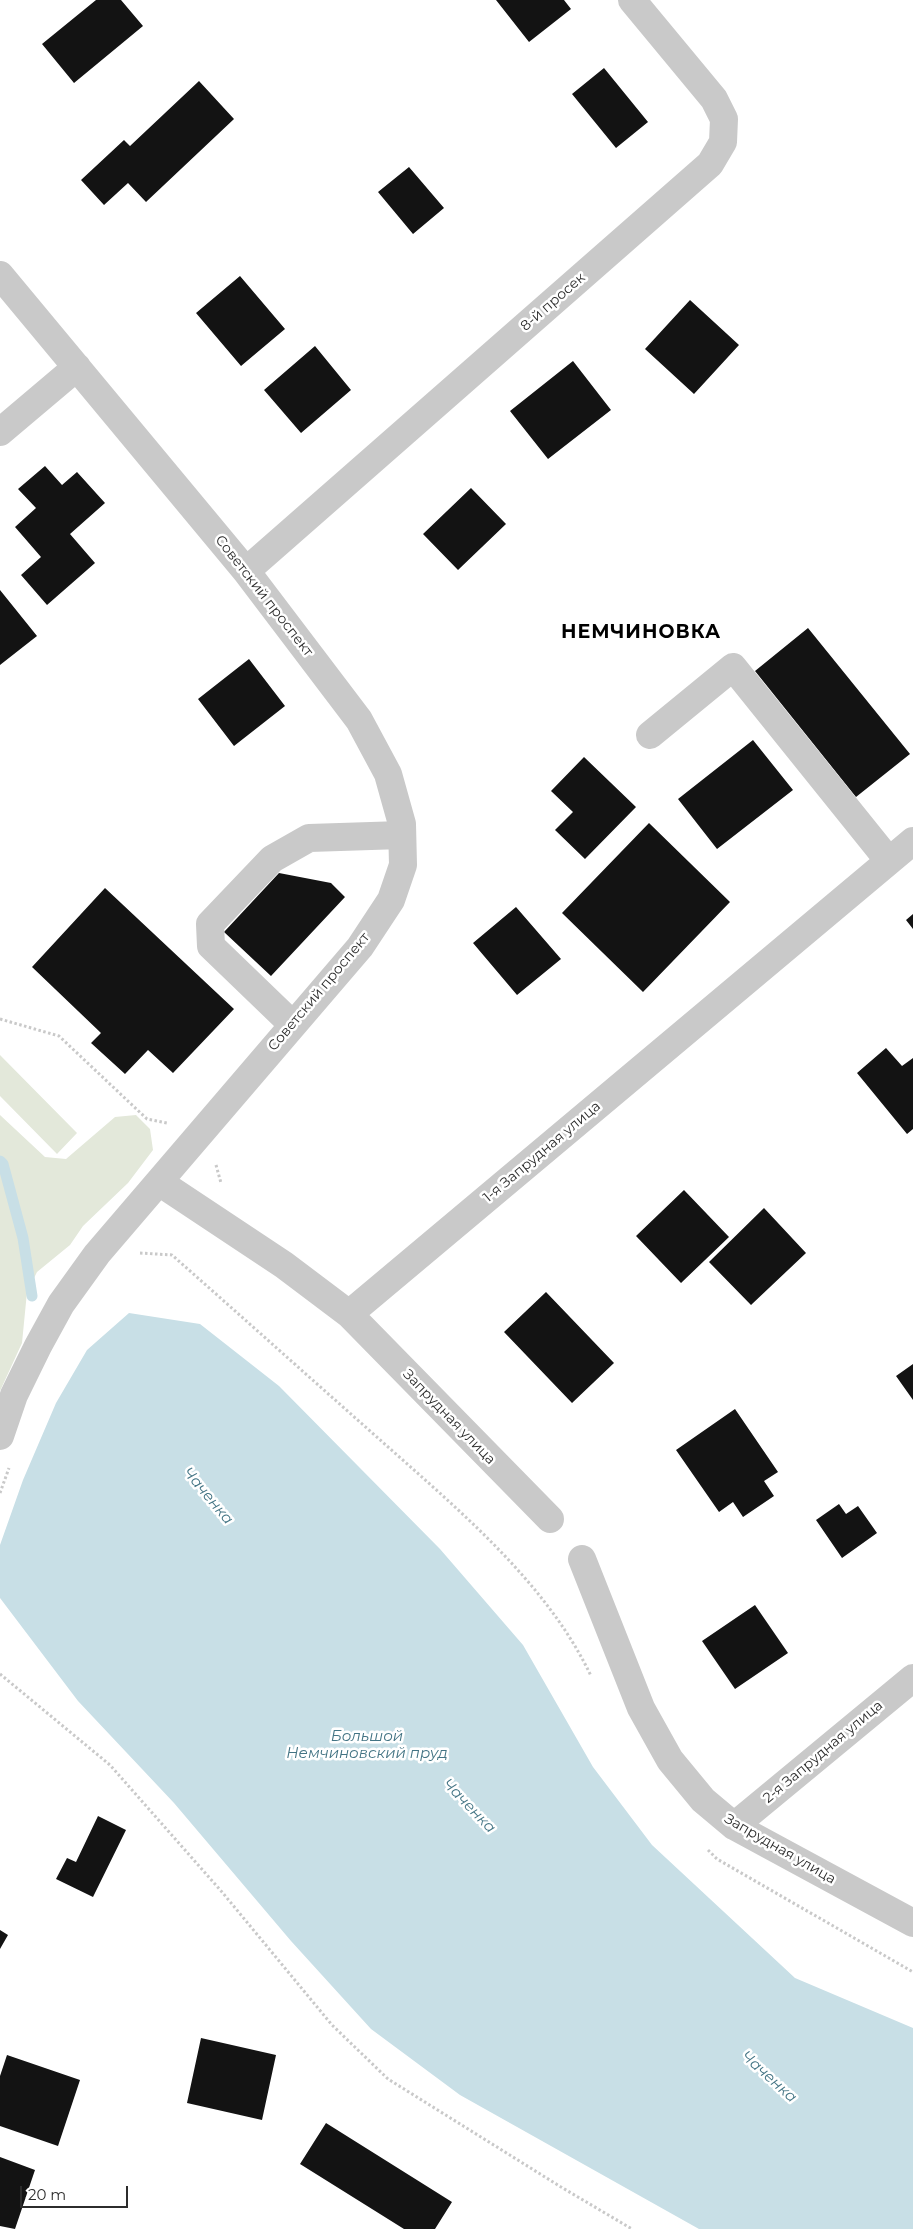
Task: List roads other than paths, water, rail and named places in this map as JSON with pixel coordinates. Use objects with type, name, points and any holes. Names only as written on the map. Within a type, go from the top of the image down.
[{"type":"street","name":"8-й просек","points":[[246,571],[710,164],[724,142],[724,119],[714,98],[632,0]]},
{"type":"street","name":"Советский проспект","points":[[0,274],[246,571],[359,720],[388,774],[402,824],[403,866],[391,900],[360,947],[97,1254],[61,1304],[14,1395],[0,1436]]},
{"type":"street","points":[[0,432],[77,367]]},
{"type":"street","points":[[650,735],[733,668],[889,861]]},
{"type":"street","points":[[293,1025],[211,946],[210,924],[272,859],[309,838],[402,835]]},
{"type":"street","name":"1-я Запрудная улица","points":[[349,1314],[913,841]]},
{"type":"street","points":[[159,1182],[284,1266],[349,1314]]},
{"type":"street","name":"Запрудная улица","points":[[349,1314],[550,1520]]},
{"type":"street","name":"Запрудная улица","points":[[582,1559],[641,1708],[670,1760],[703,1800],[734,1826],[913,1923]]},
{"type":"street","name":"2-я Запрудная улица","points":[[734,1826],[913,1678]]},
{"type":"water","name":"Большой Немчиновский пруд","points":[[129,1313],[200,1324],[279,1386],[440,1549],[523,1645],[593,1767],[652,1845],[795,1978],[913,2028],[913,2229],[699,2229],[460,2095],[371,2029],[291,1941],[174,1803],[78,1701],[0,1598],[0,1545],[23,1480],[56,1403],[87,1350]]},
{"type":"waterway","name":"Чаченка","points":[[0,1161],[3,1164],[23,1238],[32,1296]]},
{"type":"district","name":"НЕМЧИНОВКА","points":[[641,632]]}]
